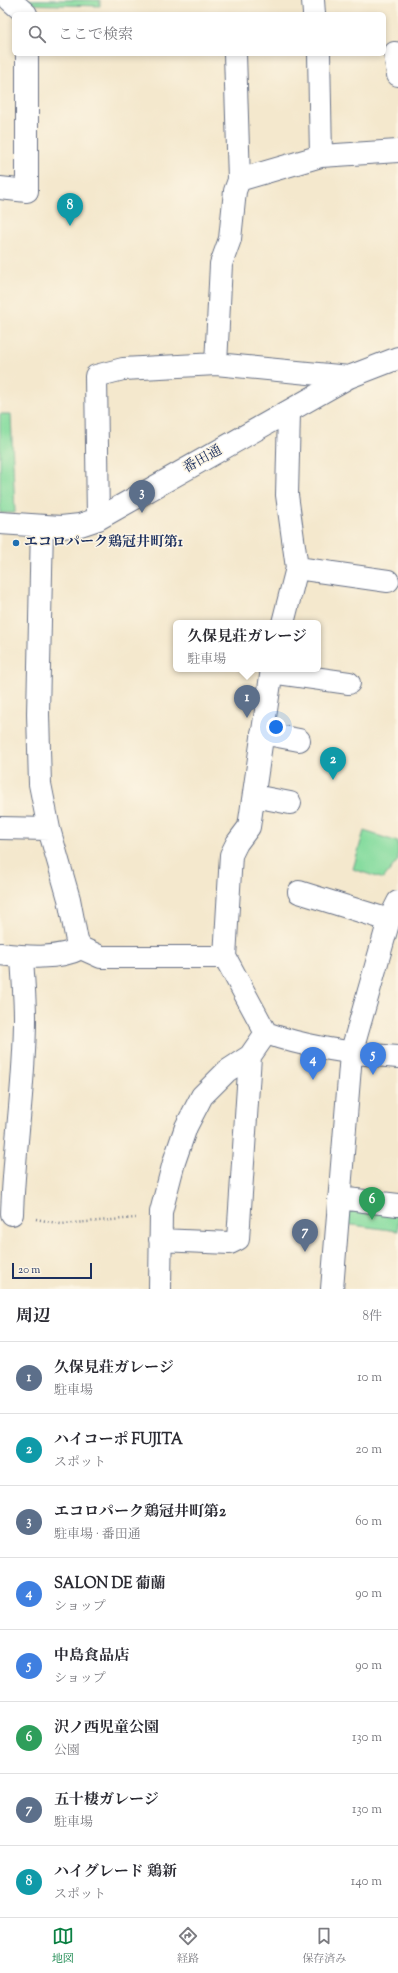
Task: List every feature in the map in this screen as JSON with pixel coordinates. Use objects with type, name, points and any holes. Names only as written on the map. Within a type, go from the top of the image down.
[{"type":"street","points":[[0,10],[9,9],[10,0]]},
{"type":"street","points":[[10,0],[24,12]]},
{"type":"street","points":[[313,0],[314,12]]},
{"type":"street","points":[[395,53],[398,75]]},
{"type":"street","points":[[0,188],[27,191],[27,56]]},
{"type":"street","points":[[216,364],[221,264],[230,239],[235,191],[239,180],[235,56]]},
{"type":"street","points":[[319,56],[321,156]]},
{"type":"street","points":[[239,180],[321,156],[398,151]]},
{"type":"street","name":"番田通","points":[[0,523],[42,526],[80,525],[98,519],[349,377],[398,358]]},
{"type":"street","points":[[98,519],[96,376],[124,369],[216,364],[349,377]]},
{"type":"street","points":[[284,620],[297,568],[287,495],[289,412]]},
{"type":"street","points":[[42,526],[38,714],[40,784],[49,828],[69,899],[77,941],[81,948],[101,957],[225,957]]},
{"type":"street","points":[[297,568],[388,581]]},
{"type":"street","points":[[271,672],[249,827],[237,843],[231,855],[225,957],[266,1033],[280,1038],[351,1054],[398,1057]]},
{"type":"street","points":[[278,672],[349,683]]},
{"type":"street","points":[[262,733],[298,740]]},
{"type":"street","points":[[254,796],[290,803]]},
{"type":"street","points":[[0,828],[49,828]]},
{"type":"street","points":[[298,892],[393,920],[351,1054],[339,1198],[338,1288]]},
{"type":"street","points":[[0,954],[22,957],[70,954],[81,948]]},
{"type":"street","points":[[12,1214],[13,1176],[22,1087],[25,1018],[22,957]]},
{"type":"street","points":[[160,1289],[161,1212],[186,1127],[202,1096],[227,1071],[250,1056],[266,1033]]},
{"type":"street","points":[[160,1240],[230,1243],[238,1239],[250,1056]]},
{"type":"street","points":[[165,1137],[167,1191]]},
{"type":"street","points":[[339,1198],[398,1205]]},
{"type":"path","points":[[12,1214],[61,1224],[138,1218]]},
{"type":"green space","points":[[21,0],[100,0],[100,6],[21,4]]},
{"type":"green space","points":[[0,414],[11,414],[15,513],[0,513]]},
{"type":"green space","points":[[364,831],[398,842],[398,860],[383,879],[353,869]]},
{"type":"green space","points":[[346,1209],[398,1215],[398,1231],[345,1224]]},
{"type":"place","name":"ハイグレード 鶏新","points":[[70,226]]},
{"type":"place","name":"エコロパーク鶏冠井町第2","points":[[142,513]]},
{"type":"place","name":"エコロパーク鶏冠井町第1","points":[[16,543]]},
{"type":"place","name":"久保見荘ガレージ","points":[[247,718]]},
{"type":"place","name":"ハイコーポ FUJITA","points":[[333,780]]},
{"type":"place","name":"中島食品店","points":[[373,1075]]},
{"type":"place","name":"SALON DE 葡蘭","points":[[313,1080]]},
{"type":"place","name":"沢ノ西児童公園","points":[[372,1220]]},
{"type":"place","name":"五十棲ガレージ","points":[[305,1252]]}]
